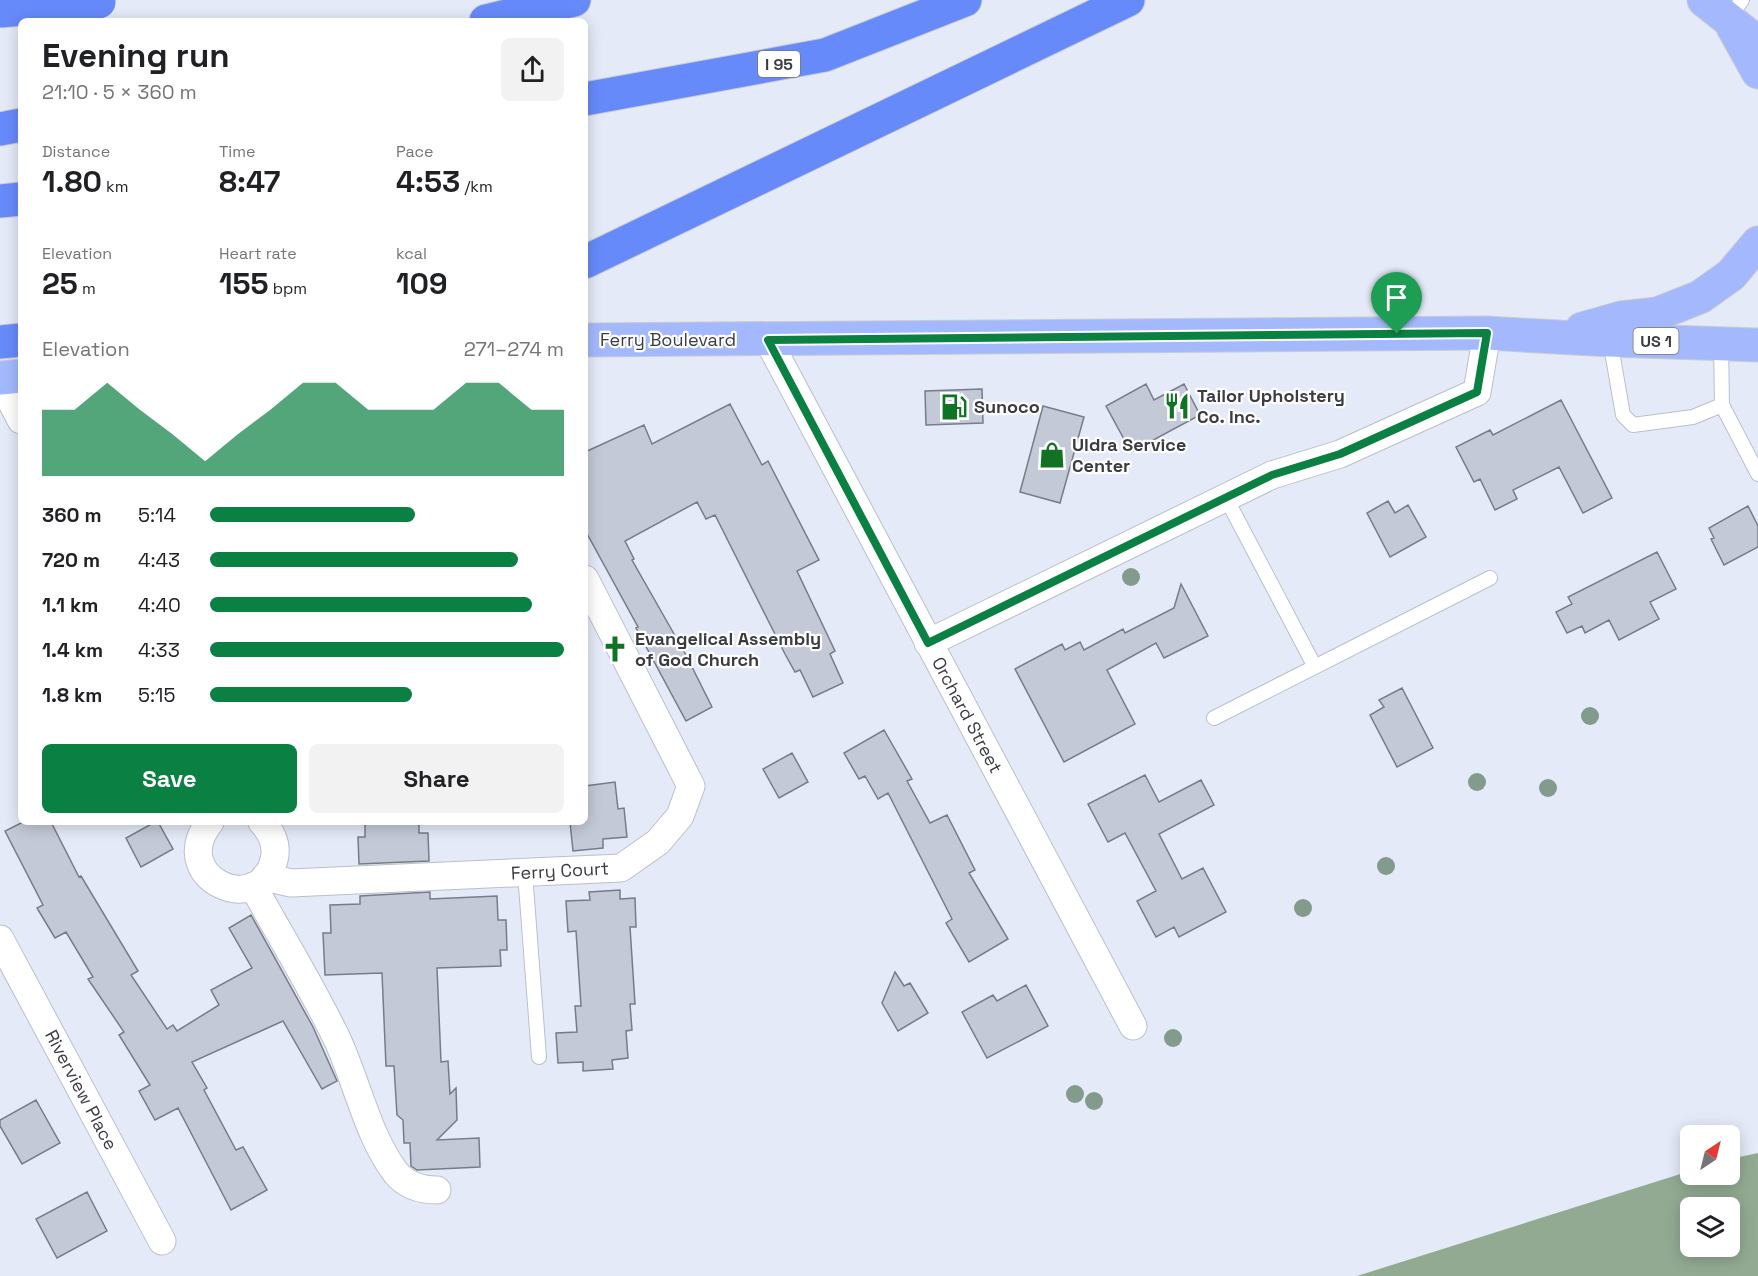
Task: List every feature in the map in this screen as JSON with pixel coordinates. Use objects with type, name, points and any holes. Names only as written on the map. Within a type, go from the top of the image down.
[{"type":"highway","points":[[499,18],[574,0]]},
{"type":"highway","name":"I 95","points":[[588,98],[825,55],[965,0]]},
{"type":"highway","points":[[588,261],[1128,0]]},
{"type":"highway","points":[[0,11],[109,1]]},
{"type":"highway","points":[[0,129],[18,126]]},
{"type":"highway","points":[[0,201],[18,199]]},
{"type":"highway","points":[[0,342],[18,340]]},
{"type":"main road","points":[[6,0],[20,18]]},
{"type":"main road","points":[[1725,7],[1758,43]]},
{"type":"main road","points":[[1725,7],[1758,72]]},
{"type":"main road","points":[[1554,336],[1621,318],[1657,314],[1685,304],[1700,297],[1731,275],[1758,243]]},
{"type":"main road","name":"Ferry Boulevard","points":[[588,340],[1487,333],[1758,345]]},
{"type":"main road","points":[[0,379],[18,376]]},
{"type":"street","points":[[928,643],[1272,475],[1340,454],[1477,392],[1487,333]]},
{"type":"street","name":"Orchard Street","points":[[768,340],[1133,1026]]},
{"type":"street","points":[[0,379],[18,414]]},
{"type":"street","name":"Ferry Court","points":[[208,825],[203,831],[198,854],[201,866],[208,877],[228,889],[241,889],[259,882],[291,883],[621,868],[658,842],[665,834],[680,816],[691,786],[588,585]]},
{"type":"street","points":[[264,825],[274,840],[276,853],[272,866],[259,882],[338,1040],[354,1087],[388,1159],[397,1173],[411,1186],[437,1190]]},
{"type":"street","name":"Riverview Place","points":[[0,939],[162,1240]]},
{"type":"lane","points":[[1610,340],[1623,415],[1633,425],[1693,417],[1722,405]]},
{"type":"lane","points":[[1721,342],[1722,405],[1758,474]]},
{"type":"lane","points":[[1226,498],[1315,667]]},
{"type":"lane","points":[[1214,718],[1490,578]]},
{"type":"lane","points":[[525,873],[539,1057]]},
{"type":"shaded area","points":[[1758,1153],[1758,1276],[1357,1276],[1680,1174],[1680,1185],[1740,1185],[1740,1157]]},
{"type":"building","points":[[1146,384],[1154,400],[1184,384],[1200,415],[1131,452],[1106,406]]},
{"type":"building","name":"Sunoco","points":[[982,389],[983,423],[926,425],[925,391]]},
{"type":"building","points":[[1561,400],[1612,498],[1583,513],[1559,467],[1513,490],[1517,499],[1495,510],[1480,479],[1474,482],[1456,447],[1490,430],[1493,435]]},
{"type":"building","points":[[730,404],[762,465],[768,461],[819,560],[797,571],[835,651],[830,654],[843,683],[813,697],[800,670],[795,672],[785,654],[715,515],[706,519],[697,502],[625,541],[634,559],[632,560],[686,655],[712,707],[686,721],[588,535],[588,451],[644,425],[652,444]]},
{"type":"building","name":"Uldra Service Center","points":[[1043,406],[1084,417],[1060,503],[1020,492]]},
{"type":"building","points":[[1388,501],[1395,513],[1408,505],[1426,537],[1390,557],[1367,513]]},
{"type":"building","points":[[1748,506],[1758,526],[1758,547],[1724,565],[1711,539],[1714,538],[1709,528]]},
{"type":"building","points":[[1657,552],[1676,589],[1650,602],[1659,619],[1619,640],[1609,620],[1585,633],[1582,626],[1567,633],[1556,612],[1572,604],[1568,597]]},
{"type":"building","points":[[1181,584],[1208,636],[1164,658],[1156,643],[1107,670],[1135,724],[1064,762],[1015,669],[1062,644],[1065,650],[1080,642],[1084,650],[1123,629],[1125,633],[1174,608]]},
{"type":"building","points":[[1402,688],[1433,748],[1397,767],[1370,715],[1384,707],[1379,700]]},
{"type":"building","points":[[884,730],[912,779],[907,781],[930,823],[947,815],[975,870],[969,873],[1008,939],[969,962],[946,923],[952,919],[888,793],[878,799],[865,776],[859,779],[844,753]]},
{"type":"building","points":[[792,753],[808,782],[779,798],[763,769]]},
{"type":"building","points":[[1145,775],[1159,802],[1201,780],[1214,805],[1159,834],[1182,879],[1203,868],[1226,912],[1179,937],[1174,927],[1156,937],[1137,901],[1156,891],[1125,833],[1108,842],[1088,804]]},
{"type":"building","points":[[615,782],[618,809],[624,808],[627,837],[603,839],[603,848],[573,851],[570,825],[588,825],[588,786]]},
{"type":"building","points":[[18,824],[53,825],[79,877],[81,876],[138,971],[131,975],[167,1029],[173,1025],[177,1031],[219,1005],[211,990],[252,968],[229,928],[251,915],[313,1027],[337,1081],[322,1089],[283,1021],[192,1062],[236,1150],[243,1147],[267,1190],[231,1210],[178,1108],[155,1120],[139,1091],[150,1085],[119,1035],[124,1032],[88,979],[93,977],[66,932],[55,938],[37,908],[43,905],[5,831]]},
{"type":"building","points":[[150,825],[160,825],[173,849],[141,867],[126,838]]},
{"type":"building","points":[[365,825],[419,825],[419,833],[428,833],[429,861],[359,864],[358,837],[365,837]]},
{"type":"building","points":[[620,890],[620,899],[635,898],[636,927],[630,927],[635,1004],[630,1004],[632,1030],[626,1031],[628,1058],[612,1060],[613,1069],[583,1071],[583,1062],[558,1063],[556,1033],[577,1032],[575,1006],[581,1006],[576,931],[568,932],[566,901],[590,900],[589,892]]},
{"type":"building","points":[[430,892],[430,899],[497,896],[498,920],[506,920],[507,950],[500,950],[501,966],[437,968],[441,1062],[448,1061],[450,1094],[456,1088],[457,1120],[437,1140],[479,1138],[480,1167],[417,1170],[411,1166],[410,1143],[404,1143],[403,1120],[397,1115],[394,1066],[386,1066],[382,973],[325,975],[323,933],[331,933],[330,905],[360,904],[360,896]]},
{"type":"building","points":[[895,972],[904,986],[910,983],[928,1013],[898,1031],[882,1003]]},
{"type":"building","points":[[1026,985],[1048,1026],[987,1058],[962,1012],[993,995],[997,1001]]},
{"type":"building","points":[[36,1100],[60,1143],[22,1164],[0,1126],[0,1120]]},
{"type":"building","points":[[87,1192],[107,1231],[57,1258],[36,1219]]},
{"type":"place","name":"Tailor Upholstery Co. Inc.","points":[[1177,406]]},
{"type":"place","name":"Sunoco","points":[[954,407]]},
{"type":"place","name":"Uldra Service Center","points":[[1052,455]]},
{"type":"place","name":"Evangelical Assembly of God Church","points":[[615,649]]},
{"type":"route","points":[[1487,333],[1477,392],[1340,454],[1272,475],[928,643],[768,340],[1307,335],[1397,334],[1487,333]]}]
